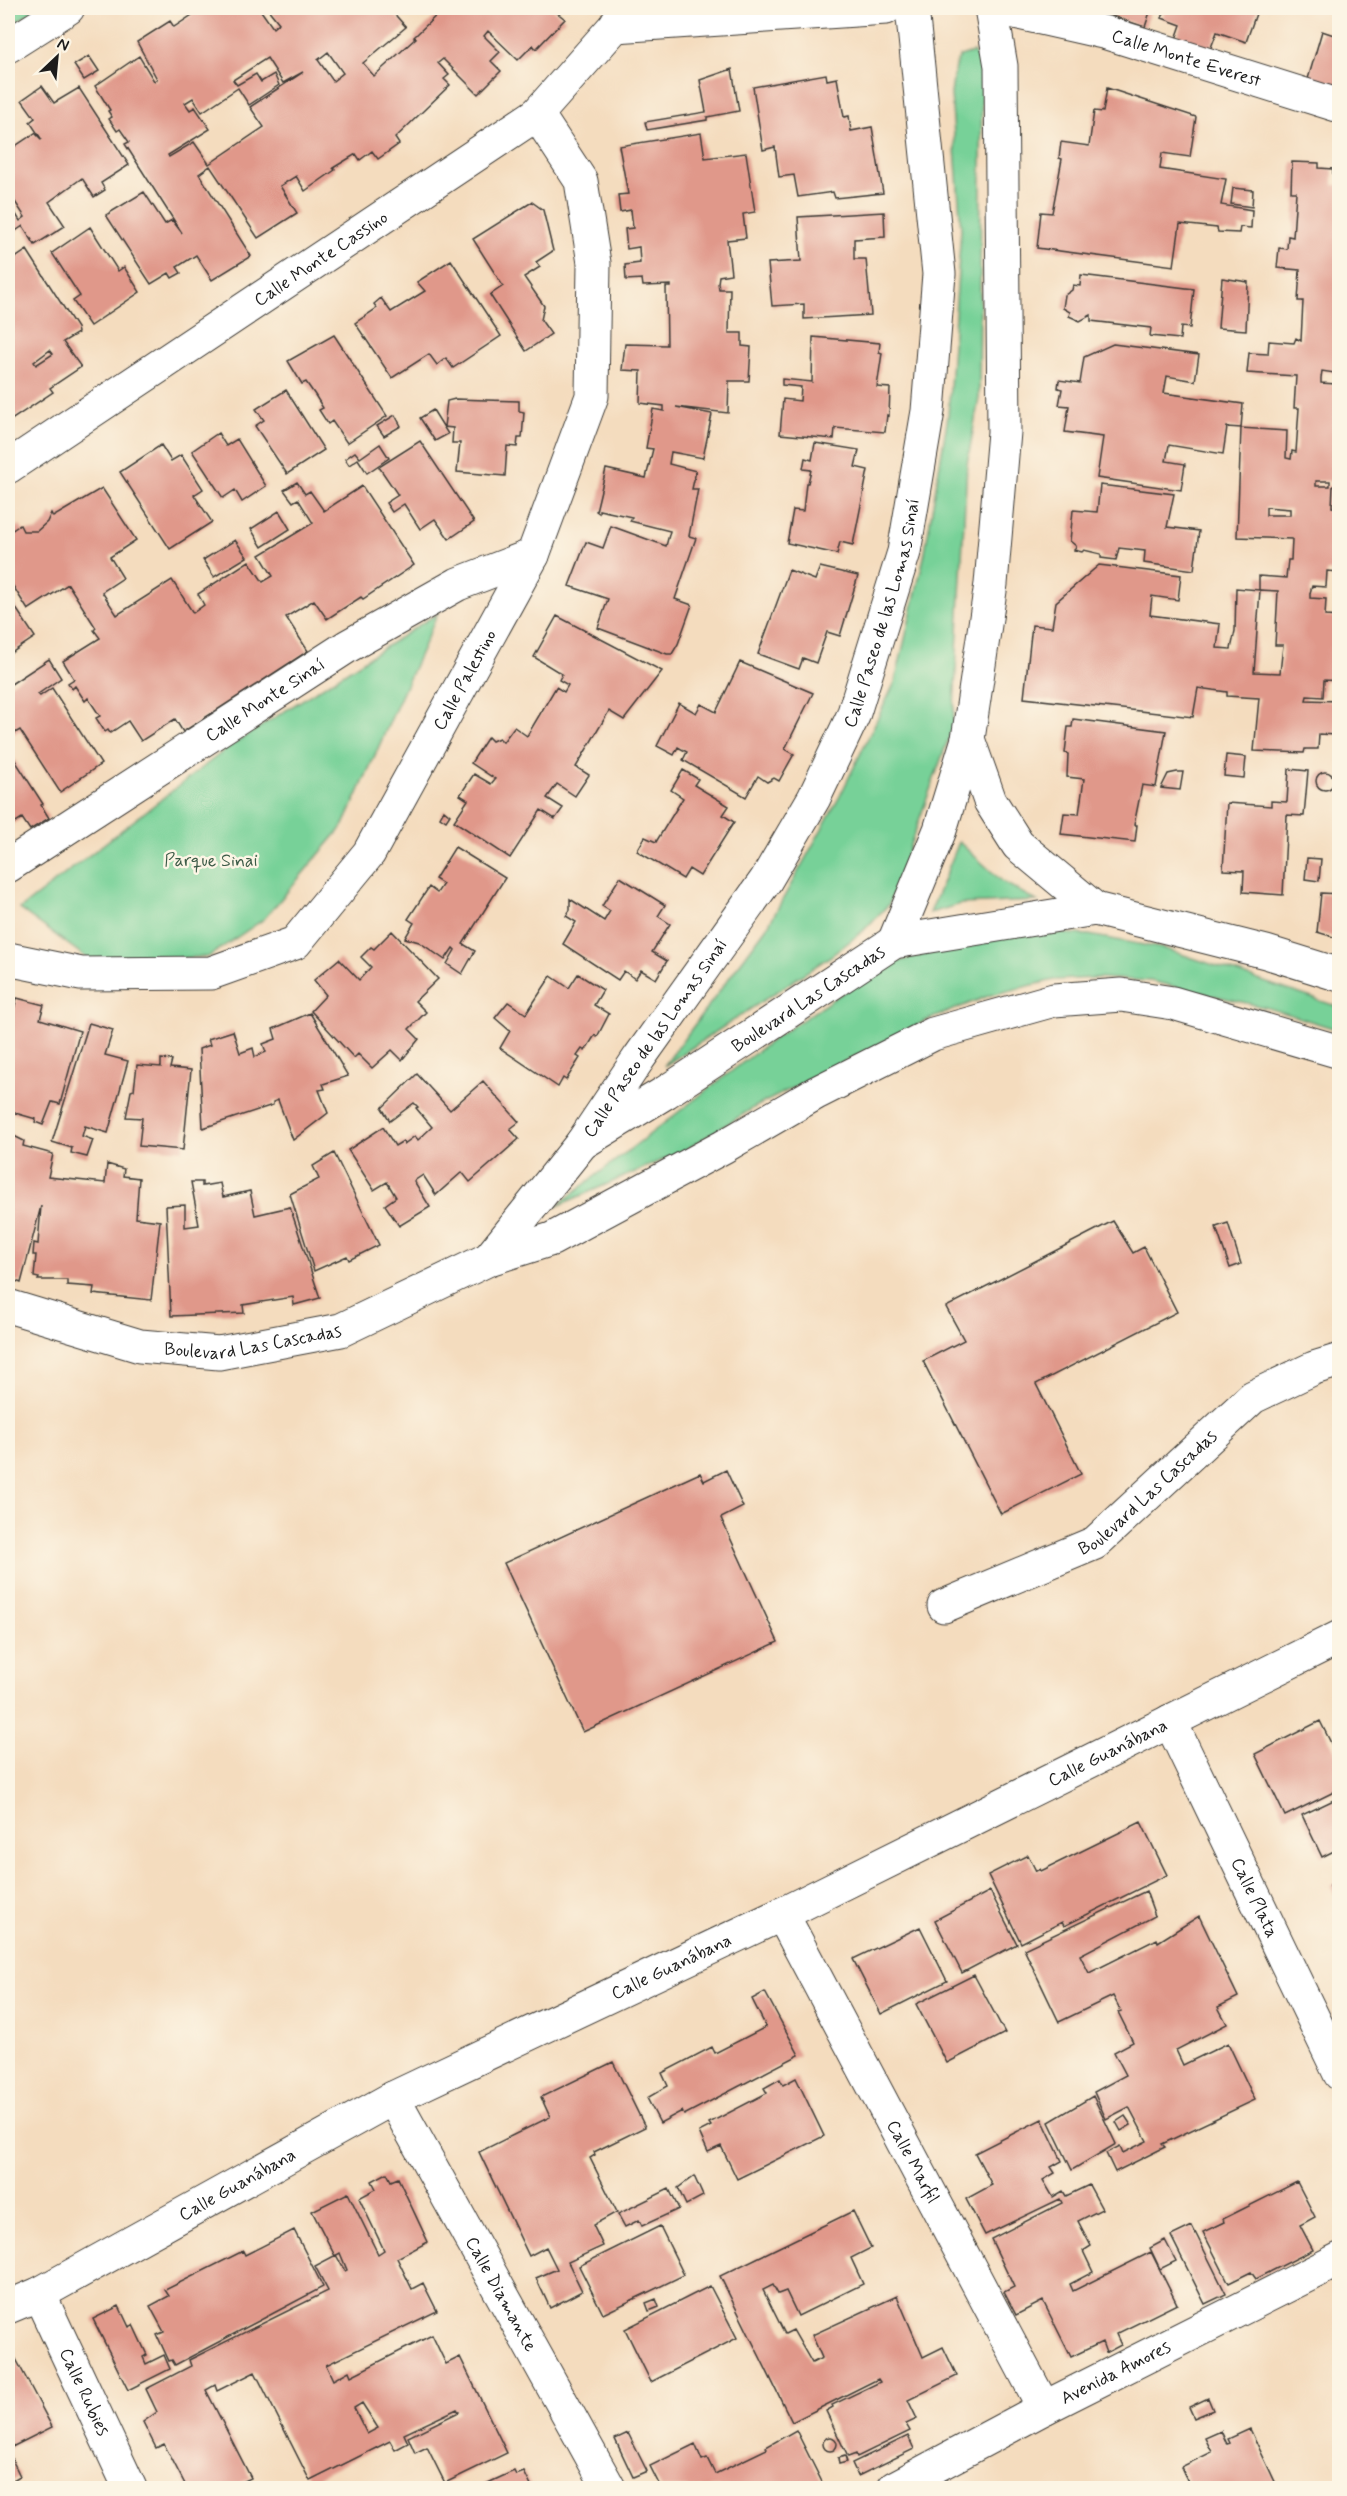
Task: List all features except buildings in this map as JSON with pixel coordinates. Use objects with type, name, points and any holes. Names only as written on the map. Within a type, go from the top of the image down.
[{"type":"street","points":[[8,46],[68,8]]},
{"type":"street","name":"Calle Monte Cassino","points":[[8,467],[537,114],[620,17],[886,8]]},
{"type":"street","name":"Calle Paseo de las Lomas Sinaí","points":[[582,1143],[645,1049],[766,880],[814,798],[853,716],[904,552],[928,411],[939,274],[912,8]]},
{"type":"street","points":[[894,942],[940,830],[968,740],[991,584],[1004,432],[1001,66],[991,8]]},
{"type":"street","name":"Calle Monte Everest","points":[[997,8],[1107,33],[1340,106]]},
{"type":"street","name":"Calle Palestino","points":[[8,959],[81,974],[210,973],[295,943],[369,853],[533,555],[592,396],[594,263],[581,181],[537,114]]},
{"type":"street","name":"Calle Monte Sinaí","points":[[8,866],[348,646],[458,584],[533,555]]},
{"type":"street","points":[[968,740],[990,801],[1018,845],[1095,909]]},
{"type":"street","name":"Boulevard Las Cascadas","points":[[489,1258],[582,1143],[666,1092],[894,942],[1095,909],[1266,952],[1340,975]]},
{"type":"street","name":"Boulevard Las Cascadas","points":[[8,1306],[140,1346],[219,1353],[341,1330],[489,1258],[552,1239],[723,1147],[816,1093],[933,1034],[1054,1000],[1121,995],[1173,1003],[1340,1052]]},
{"type":"street","name":"Boulevard Las Cascadas","points":[[944,1606],[1095,1543],[1253,1397],[1314,1368],[1340,1360]]},
{"type":"street","name":"Calle Guanábana","points":[[8,2307],[39,2295],[393,2098],[782,1914],[1340,1637]]},
{"type":"street","name":"Calle Plata","points":[[1170,1721],[1340,2074]]},
{"type":"street","name":"Calle Marfil","points":[[782,1914],[1044,2409]]},
{"type":"street","name":"Calle Diamante","points":[[393,2098],[609,2488]]},
{"type":"street","name":"Avenida Amores","points":[[894,2488],[1340,2259]]},
{"type":"street","name":"Calle Rubies","points":[[39,2295],[130,2488]]},
{"type":"green space","points":[[8,8],[38,8],[8,27]]},
{"type":"green space","points":[[973,52],[982,65],[979,398],[967,464],[953,726],[889,904],[863,931],[831,956],[664,1066],[769,924],[840,796],[895,682],[924,557],[948,416],[961,229],[951,94],[955,66],[960,56]]},
{"type":"green space","name":"Parque Sinai","points":[[438,613],[344,825],[264,919],[208,957],[91,961],[20,909],[230,746]]},
{"type":"green space","points":[[959,842],[1003,882],[1037,901],[961,904],[930,913]]},
{"type":"green space","points":[[1057,933],[1089,935],[1166,949],[1339,1007],[1339,1030],[1268,1008],[1150,981],[1097,978],[1054,980],[991,995],[925,1021],[755,1107],[685,1150],[555,1207],[772,1040],[856,984],[897,962],[938,950],[1001,936]]}]
